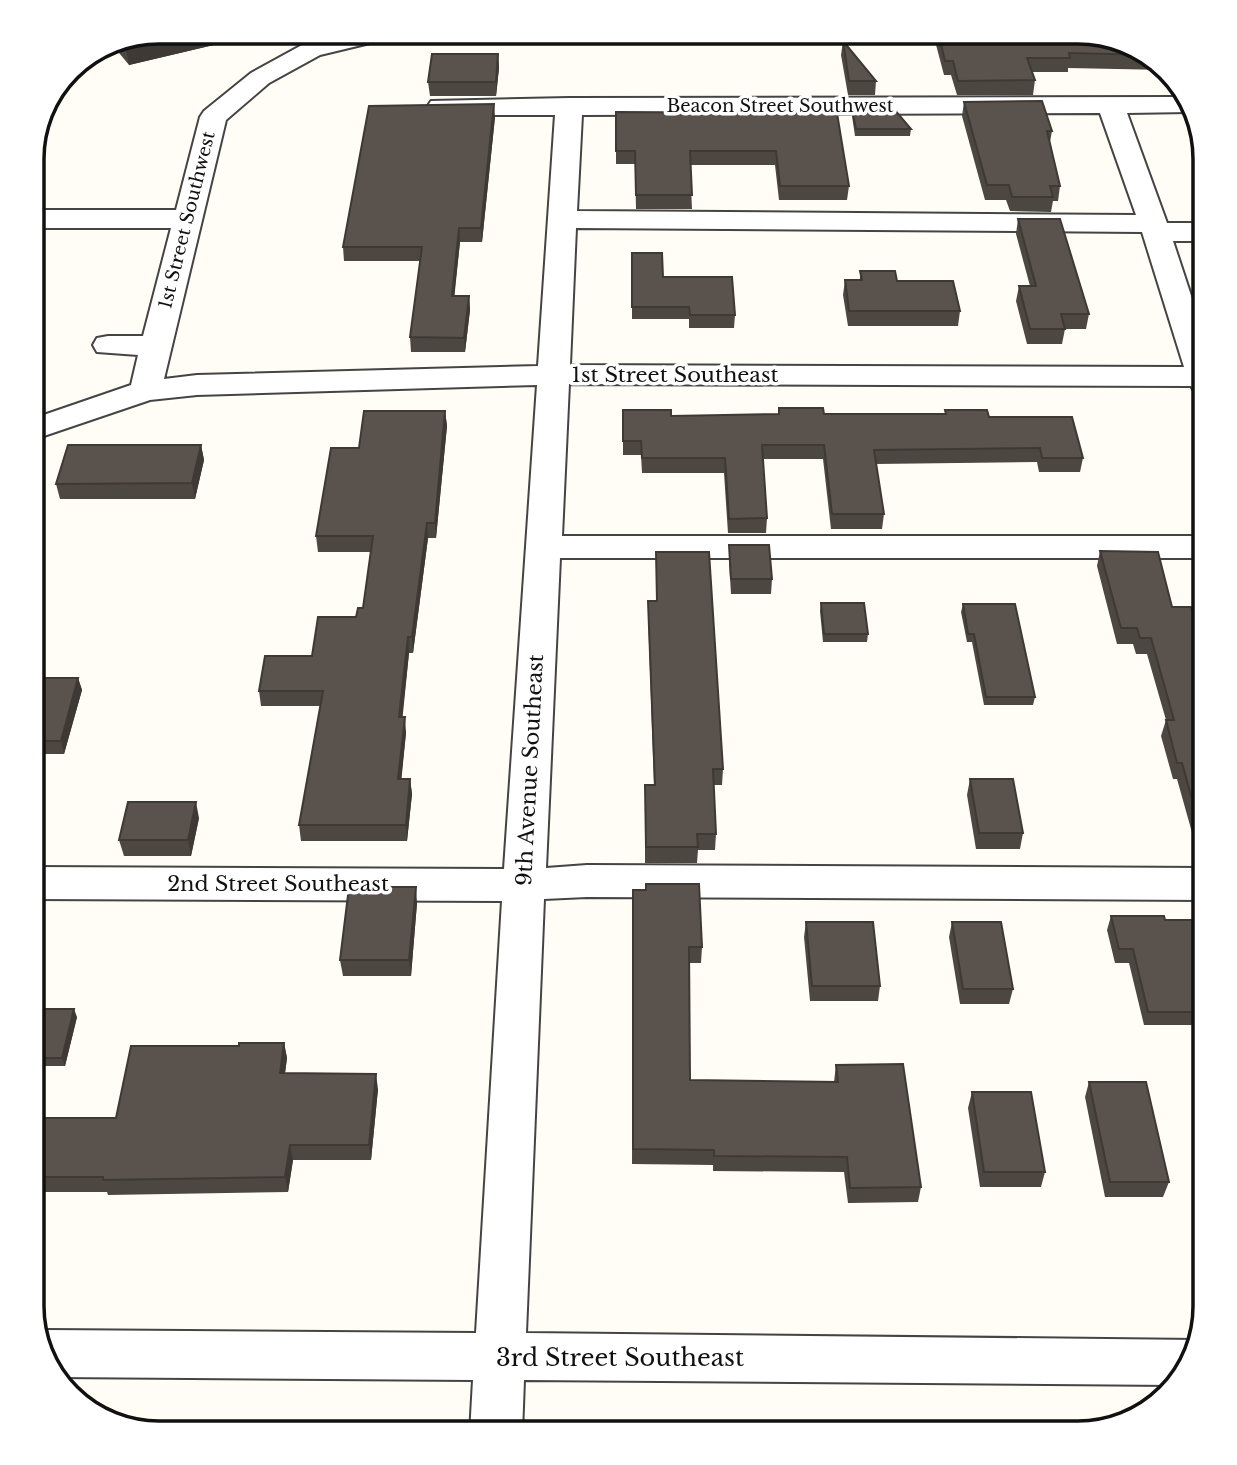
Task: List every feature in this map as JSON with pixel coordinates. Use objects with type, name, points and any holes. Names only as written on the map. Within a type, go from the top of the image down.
[{"type":"street","name":"1st Street Southwest","points":[[145,391],[154,346],[189,219],[213,117],[260,78],[312,50],[337,44]]},
{"type":"street","name":"Beacon Street Southwest","points":[[411,107],[1180,105]]},
{"type":"street","name":"9th Avenue Southeast","points":[[496,1421],[569,106]]},
{"type":"street","points":[[1111,106],[1193,343]]},
{"type":"street","points":[[44,219],[189,219]]},
{"type":"street","points":[[562,219],[1155,228],[1193,231]]},
{"type":"street","points":[[108,345],[154,346]]},
{"type":"street","name":"1st Street Southeast","points":[[145,391],[197,385],[509,378],[556,374],[1193,379]]},
{"type":"street","points":[[44,426],[145,391]]},
{"type":"street","points":[[543,547],[1193,547]]},
{"type":"street","name":"2nd Street Southeast","points":[[44,883],[524,885],[587,881],[1193,884]]},
{"type":"street","name":"3rd Street Southeast","points":[[54,1353],[1178,1362]]},
{"type":"building","points":[[843,44],[876,81],[849,81]]},
{"type":"building","points":[[941,44],[1086,44],[1125,54],[1069,53],[1070,58],[1027,58],[1035,80],[958,81],[953,61],[945,61]]},
{"type":"building","points":[[432,54],[498,54],[496,82],[428,82]]},
{"type":"building","points":[[1042,101],[1052,131],[1047,131],[1060,186],[1050,186],[1053,197],[1012,197],[1009,185],[987,185],[964,102]]},
{"type":"building","points":[[494,104],[481,228],[459,228],[452,296],[469,296],[464,338],[410,337],[422,247],[343,247],[369,106]]},
{"type":"building","points":[[852,109],[894,109],[911,129],[856,129]]},
{"type":"building","points":[[616,112],[837,113],[849,186],[780,186],[776,151],[690,151],[692,195],[636,195],[635,151],[616,151]]},
{"type":"building","points":[[1018,219],[1060,219],[1089,314],[1061,314],[1065,329],[1030,329],[1019,286],[1036,286]]},
{"type":"building","points":[[632,253],[662,253],[663,277],[732,277],[735,315],[690,315],[689,307],[632,307]]},
{"type":"building","points":[[860,271],[895,271],[897,281],[953,281],[960,311],[849,311],[845,280],[862,280]]},
{"type":"building","points":[[779,408],[823,408],[824,414],[946,414],[945,410],[987,410],[989,417],[1072,417],[1083,458],[1042,458],[1040,448],[874,450],[884,514],[832,514],[824,445],[762,445],[767,518],[729,519],[725,458],[642,458],[641,441],[623,441],[623,410],[671,410],[671,416],[779,414]]},
{"type":"building","points":[[364,411],[445,411],[435,523],[427,523],[412,637],[408,637],[399,717],[405,717],[398,779],[410,779],[406,825],[299,825],[323,691],[259,691],[265,656],[312,656],[318,617],[356,617],[358,608],[363,608],[373,536],[316,536],[331,448],[359,448]]},
{"type":"building","points":[[68,445],[201,445],[192,483],[56,484]]},
{"type":"building","points":[[729,545],[769,545],[772,579],[731,579]]},
{"type":"building","points":[[1100,551],[1158,552],[1172,607],[1191,607],[1193,614],[1193,803],[1182,763],[1177,763],[1166,720],[1174,720],[1151,638],[1140,638],[1137,628],[1121,628]]},
{"type":"building","points":[[656,552],[709,552],[723,769],[713,769],[716,834],[697,834],[698,847],[646,847],[645,785],[655,785],[648,601],[657,601]]},
{"type":"building","points":[[821,603],[864,603],[868,634],[824,634]]},
{"type":"building","points":[[963,604],[1015,604],[1035,697],[986,697],[974,634],[968,634]]},
{"type":"building","points":[[44,678],[78,678],[61,741],[44,741]]},
{"type":"building","points":[[970,779],[1013,779],[1023,833],[979,833]]},
{"type":"building","points":[[128,802],[196,802],[188,840],[119,840]]},
{"type":"building","points":[[646,884],[699,884],[702,947],[689,947],[690,1080],[838,1082],[836,1065],[903,1064],[921,1187],[850,1188],[847,1157],[714,1156],[714,1150],[633,1149],[633,890],[646,890]]},
{"type":"building","points":[[349,887],[416,887],[409,960],[340,960]]},
{"type":"building","points":[[1111,916],[1164,916],[1165,920],[1193,920],[1193,1012],[1148,1012],[1133,949],[1119,949]]},
{"type":"building","points":[[806,922],[873,922],[880,986],[812,986]]},
{"type":"building","points":[[952,922],[1001,922],[1013,989],[963,989]]},
{"type":"building","points":[[44,1009],[74,1009],[62,1058],[44,1058]]},
{"type":"building","points":[[239,1043],[284,1043],[280,1073],[376,1074],[369,1145],[290,1145],[285,1177],[103,1180],[103,1177],[44,1177],[44,1118],[116,1118],[131,1046],[239,1046]]},
{"type":"building","points":[[1089,1082],[1146,1082],[1169,1182],[1110,1182]]},
{"type":"building","points":[[972,1092],[1031,1092],[1045,1172],[984,1172]]}]
